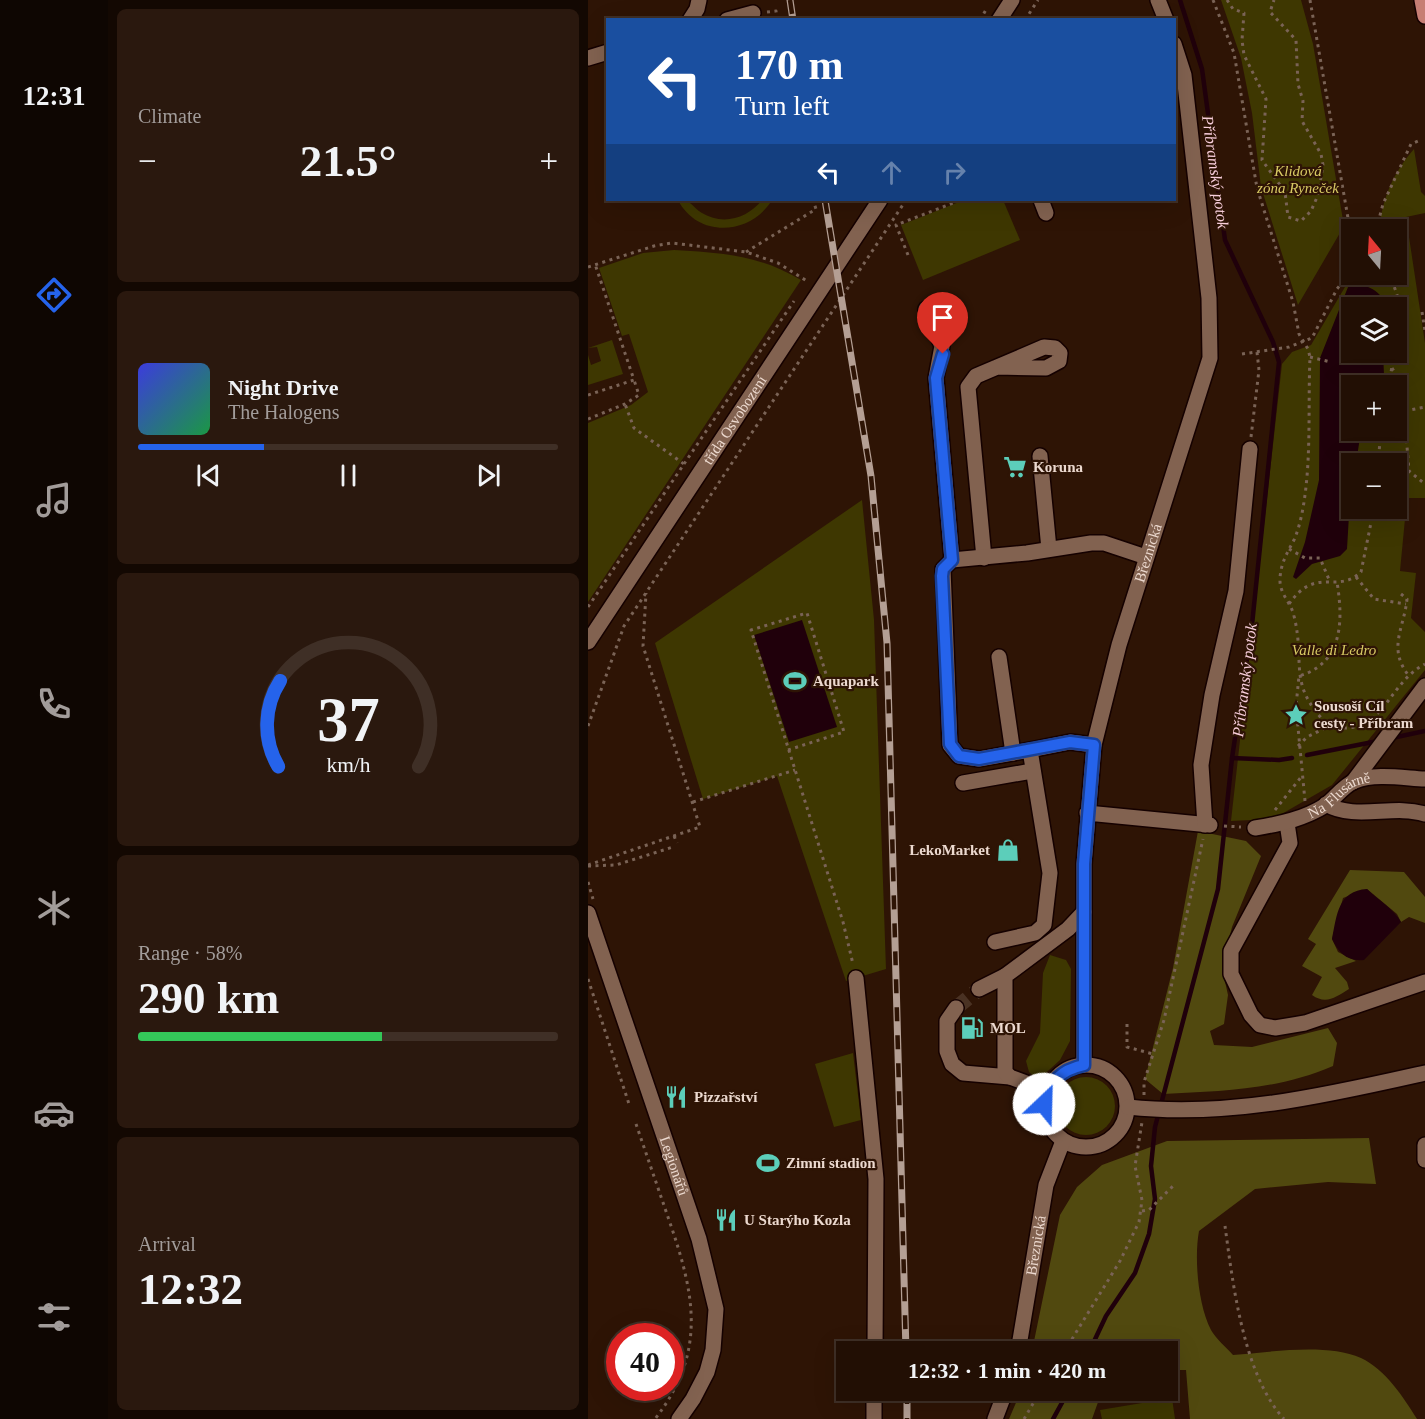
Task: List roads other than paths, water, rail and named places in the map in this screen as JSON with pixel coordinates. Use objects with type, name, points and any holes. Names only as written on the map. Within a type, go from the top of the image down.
[{"type":"main road","points":[[1422,0],[1425,16]]},
{"type":"street","points":[[691,18],[698,9],[699,0]]},
{"type":"street","points":[[1000,18],[1012,0]]},
{"type":"street","points":[[1158,0],[1165,18]]},
{"type":"street","points":[[734,18],[753,13]]},
{"type":"street","name":"Březnická","points":[[1084,1065],[1084,912],[1087,813],[1094,745],[1119,645],[1210,358],[1209,298],[1184,75],[1176,52]]},
{"type":"street","points":[[588,58],[606,53]]},
{"type":"street","name":"třída Osvobození","points":[[588,642],[879,201]]},
{"type":"street","points":[[926,309],[942,346],[936,378],[952,560]]},
{"type":"street","points":[[984,558],[968,387],[976,376],[997,367]]},
{"type":"street","points":[[1087,813],[1208,825],[1201,765],[1212,694],[1236,591],[1250,449]]},
{"type":"street","points":[[1040,456],[1049,549]]},
{"type":"street","points":[[1094,745],[1070,742],[979,759],[959,756],[950,744],[943,569],[952,560],[1104,543],[1146,557]]},
{"type":"street","points":[[999,657],[1013,753]]},
{"type":"street","points":[[1353,782],[1425,686]]},
{"type":"street","points":[[995,942],[1035,933],[1044,925],[1050,873],[1030,750]]},
{"type":"street","points":[[963,783],[1032,771]]},
{"type":"street","name":"Na Flusárně","points":[[1258,827],[1287,823],[1307,815],[1326,804],[1353,782],[1368,778],[1425,779]]},
{"type":"street","points":[[1326,804],[1338,811],[1412,810],[1425,814]]},
{"type":"street","points":[[1287,823],[1290,843],[1231,951],[1231,974],[1251,1015],[1260,1025],[1275,1029],[1305,1023],[1425,981]]},
{"type":"street","points":[[979,989],[1005,976],[1068,929],[1084,912]]},
{"type":"street","name":"Legionářů","points":[[588,913],[699,1239],[716,1309],[712,1350],[707,1372],[693,1400],[679,1419]]},
{"type":"street","points":[[1005,976],[1005,1072],[1010,1077]]},
{"type":"street","points":[[856,978],[876,1179],[875,1341]]},
{"type":"street","points":[[956,1008],[946,1021],[947,1051],[952,1064],[963,1073],[1010,1077],[1048,1091]]},
{"type":"street","points":[[1084,1065],[1095,1066],[1115,1076],[1122,1085],[1128,1107],[1120,1131],[1100,1146],[1081,1148],[1063,1141],[1053,1131],[1046,1119],[1044,1104],[1048,1091],[1062,1072],[1084,1065]]},
{"type":"street","points":[[1128,1107],[1176,1111],[1245,1107],[1294,1101],[1425,1073]]},
{"type":"street","name":"Březnická","points":[[1020,1341],[1046,1185],[1063,1141]]},
{"type":"street","points":[[1425,1145],[1425,1160]]},
{"type":"street","points":[[874,1401],[874,1419]]},
{"type":"street","points":[[995,1419],[1002,1401]]},
{"type":"waterway","name":"Příbramský potok","points":[[1094,1341],[1106,1316],[1135,1273],[1149,1234],[1155,1199],[1151,1166],[1155,1127],[1218,889],[1232,758],[1252,625],[1279,362],[1273,342],[1225,240],[1202,69],[1180,0]]},
{"type":"waterway","points":[[1392,738],[1425,731]]},
{"type":"waterway","points":[[1307,755],[1378,741]]},
{"type":"waterway","points":[[1232,758],[1279,760],[1292,758]]},
{"type":"waterway","name":"Příbramský potok","points":[[1053,1419],[1063,1401]]},
{"type":"tunnel","points":[[956,1008],[979,989]]},
{"type":"railway","points":[[790,0],[793,18]]},
{"type":"railway","points":[[825,201],[871,476],[887,643],[906,1341]]},
{"type":"railway","points":[[907,1401],[907,1419]]},
{"type":"place","name":"Koruna","points":[[1015,467]]},
{"type":"place","name":"Aquapark","points":[[795,681]]},
{"type":"place","name":"Sousoší Cíl cesty - Příbram","points":[[1296,715]]},
{"type":"place","name":"LekoMarket","points":[[1008,850]]},
{"type":"place","name":"MOL","points":[[972,1028]]},
{"type":"place","name":"Pizzařství","points":[[676,1097]]},
{"type":"place","name":"Zimní stadion","points":[[768,1163]]},
{"type":"place","name":"U Starýho Kozla","points":[[726,1220]]},
{"type":"park label","name":"Klidová zóna Ryneček","points":[[1298,180]]},
{"type":"park label","name":"Valle di Ledro","points":[[1334,650]]}]
